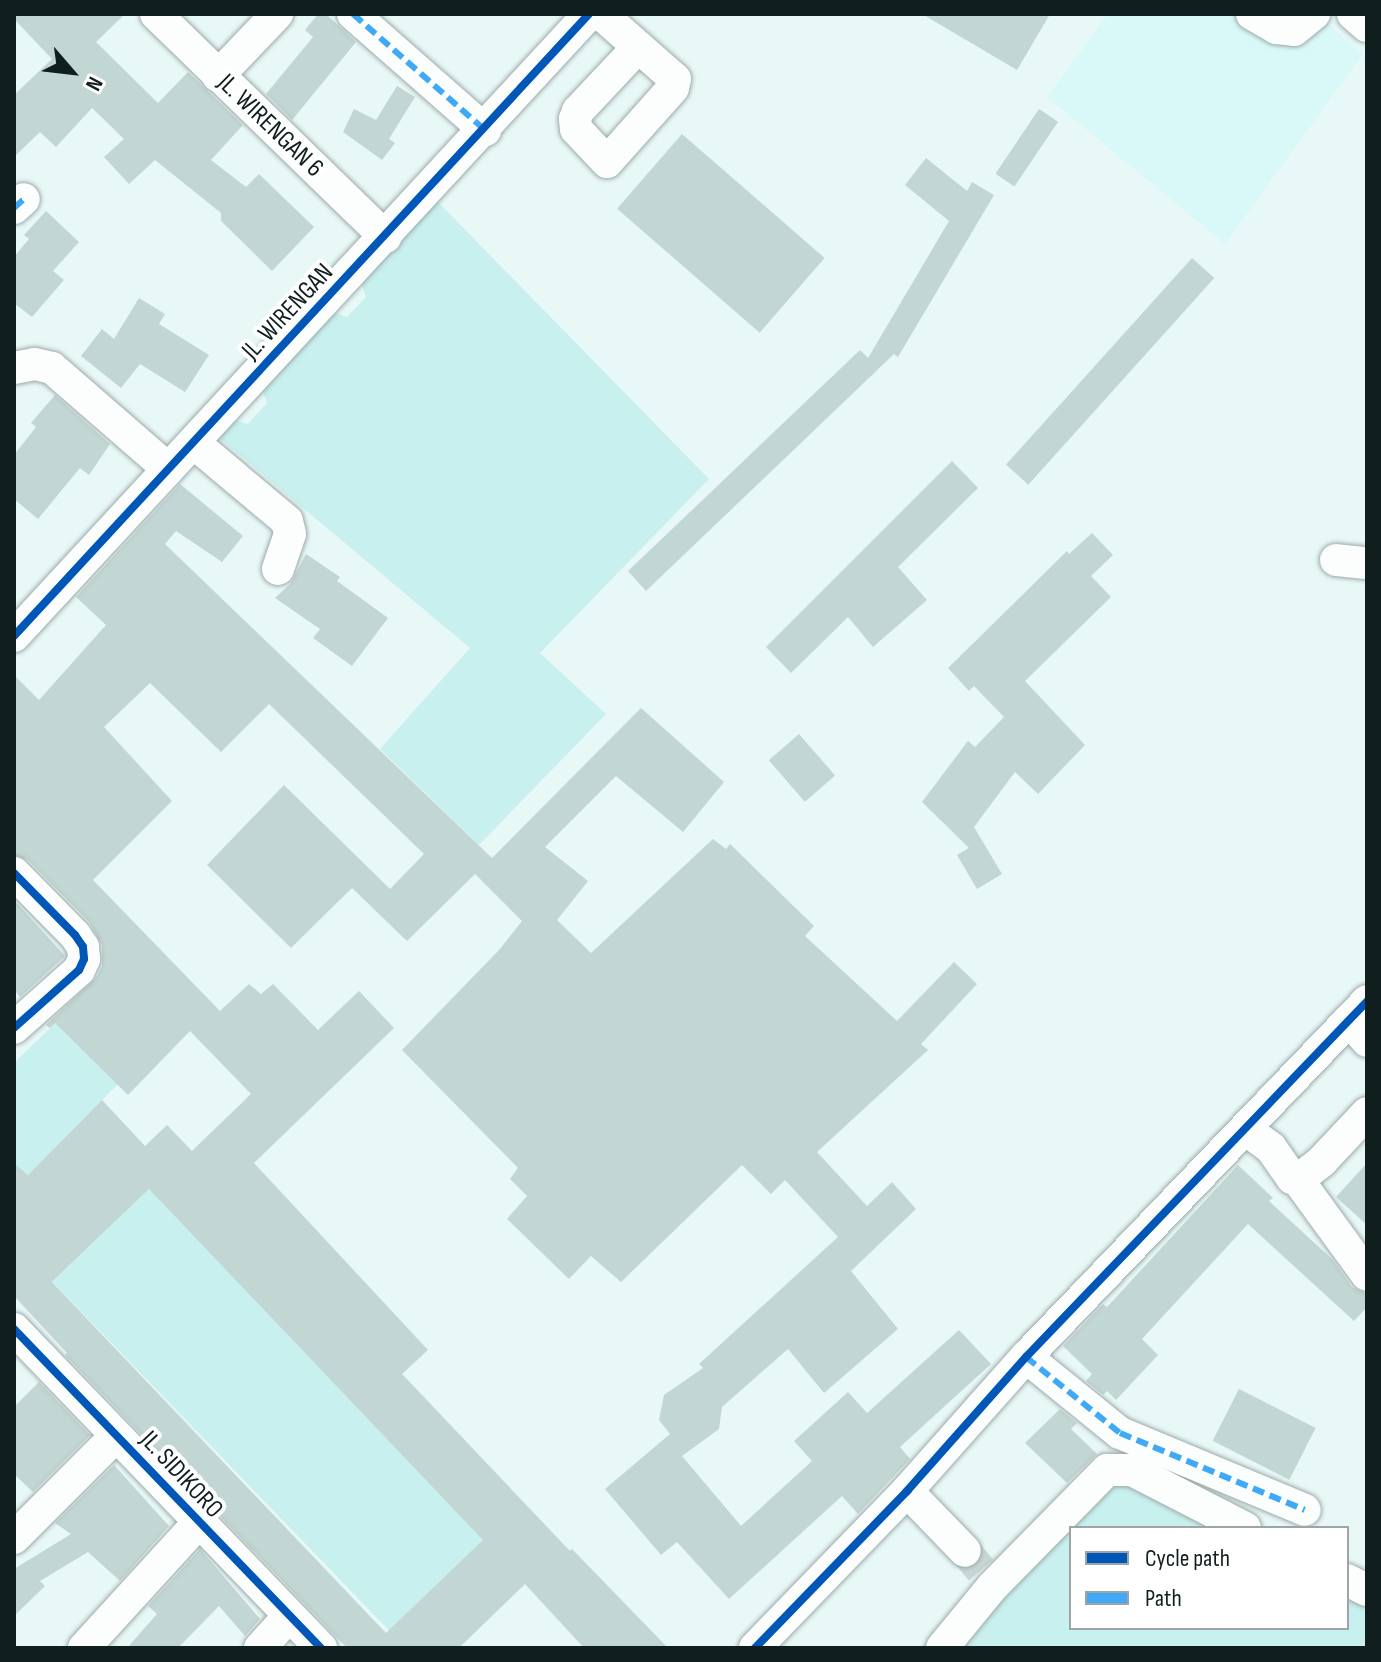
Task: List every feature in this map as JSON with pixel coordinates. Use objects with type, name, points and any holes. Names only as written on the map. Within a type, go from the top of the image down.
[{"type":"street","name":"JL. WIRENGAN 6","points":[[156,14],[385,237]]},
{"type":"street","points":[[218,76],[277,14]]},
{"type":"street","points":[[353,14],[485,130]]},
{"type":"street","name":"JL. WIRENGAN","points":[[19,621],[194,443],[589,14]]},
{"type":"street","points":[[601,14],[638,47]]},
{"type":"street","points":[[1252,14],[1276,28],[1294,30],[1314,14]]},
{"type":"street","points":[[1353,14],[1367,26]]},
{"type":"street","points":[[14,368],[35,364],[52,368],[168,469]]},
{"type":"street","points":[[194,443],[287,521],[290,534],[278,569]]},
{"type":"street","points":[[14,873],[75,935],[83,947],[84,959],[79,970],[14,1028]]},
{"type":"street","points":[[755,1648],[907,1491],[1026,1357],[1245,1129],[1361,1021]]},
{"type":"street","points":[[1298,1180],[1322,1161],[1367,1113]]},
{"type":"street","points":[[1245,1129],[1271,1148],[1292,1178],[1298,1180],[1367,1275]]},
{"type":"street","name":"JL. SIDIKORO","points":[[14,1329],[321,1648]]},
{"type":"street","points":[[1026,1357],[1120,1433],[1305,1510]]},
{"type":"street","points":[[14,1538],[116,1436]]},
{"type":"street","points":[[942,1648],[979,1569],[1103,1473],[1114,1468],[1132,1470],[1241,1526]]},
{"type":"street","points":[[907,1491],[979,1569]]},
{"type":"street","points":[[84,1648],[198,1523]]},
{"type":"street","points":[[1349,1581],[1367,1590]]},
{"type":"street","points":[[260,1648],[289,1616]]},
{"type":"shaded area","points":[[1108,14],[1316,14],[1363,54],[1225,244],[1047,97]]},
{"type":"shaded area","points":[[436,200],[709,479],[540,653],[606,714],[479,845],[380,749],[470,648],[216,435],[231,419],[248,424],[267,403],[261,387],[331,312],[347,317],[366,297],[361,283]]},
{"type":"shaded area","points":[[55,1023],[118,1084],[28,1175],[14,1163],[14,1063]]},
{"type":"shaded area","points":[[149,1189],[486,1538],[390,1631],[53,1282]]},
{"type":"shaded area","points":[[1121,1467],[1232,1510],[1262,1526],[1069,1526],[1069,1630],[1349,1630],[1349,1571],[1367,1581],[1367,1648],[920,1648]]},
{"type":"building","points":[[14,14],[125,14],[96,42],[158,103],[188,72],[243,125],[211,160],[246,187],[259,174],[314,227],[272,271],[221,221],[221,213],[155,160],[129,184],[104,157],[124,139],[92,108],[56,147],[40,132],[14,157],[14,95],[52,59],[14,19]]},
{"type":"building","points":[[318,14],[326,14],[356,42],[292,120],[266,94],[313,37],[305,30]]},
{"type":"building","points":[[922,14],[1050,14],[1017,70]]},
{"type":"building","points":[[397,86],[415,97],[389,139],[395,143],[382,160],[343,132],[354,109],[376,120]]},
{"type":"building","points":[[1039,109],[1058,122],[1014,187],[995,174]]},
{"type":"building","points":[[682,134],[825,258],[760,333],[617,209]]},
{"type":"building","points":[[926,158],[967,191],[972,182],[994,195],[898,357],[894,354],[646,591],[628,571],[860,350],[868,358],[949,221],[905,185]]},
{"type":"building","points":[[46,211],[79,242],[53,271],[64,280],[32,317],[14,303],[14,257],[29,239],[24,235]]},
{"type":"building","points":[[1192,258],[1214,278],[1028,485],[1006,465]]},
{"type":"building","points":[[139,298],[165,314],[159,324],[209,355],[185,392],[140,364],[121,388],[81,356],[102,329],[114,339]]},
{"type":"building","points":[[55,395],[110,444],[89,475],[80,468],[38,519],[14,499],[14,455],[36,427],[31,423]]},
{"type":"building","points":[[952,461],[978,488],[898,567],[927,600],[873,647],[848,617],[791,673],[766,647]]},
{"type":"building","points":[[180,484],[243,536],[222,562],[176,531],[165,544],[492,858],[641,708],[724,782],[683,832],[616,776],[545,847],[588,881],[557,920],[591,953],[713,839],[726,849],[730,844],[814,926],[805,936],[897,1021],[954,962],[977,984],[921,1044],[928,1050],[817,1152],[867,1206],[892,1182],[916,1209],[851,1271],[898,1329],[824,1393],[788,1349],[722,1407],[719,1429],[682,1456],[741,1526],[812,1461],[794,1441],[848,1392],[867,1413],[959,1330],[991,1364],[900,1447],[910,1459],[858,1514],[842,1496],[729,1599],[677,1542],[661,1555],[605,1489],[670,1434],[659,1420],[664,1395],[703,1368],[699,1364],[838,1237],[785,1180],[771,1194],[742,1165],[621,1282],[591,1256],[569,1279],[507,1219],[527,1196],[510,1179],[518,1168],[402,1050],[500,949],[522,921],[475,874],[407,941],[352,888],[291,948],[207,865],[284,785],[390,889],[424,854],[269,704],[221,752],[150,683],[104,727],[172,801],[93,880],[220,1011],[249,984],[261,994],[273,984],[318,1030],[359,991],[394,1028],[254,1163],[428,1350],[402,1374],[570,1551],[572,1549],[668,1648],[584,1648],[525,1584],[459,1648],[347,1648],[65,1355],[67,1353],[14,1296],[14,1163],[28,1175],[102,1100],[145,1146],[167,1125],[192,1151],[251,1094],[190,1031],[128,1095],[55,1023],[50,1028],[46,1025],[96,978],[102,966],[102,945],[89,922],[28,860],[14,855],[14,675],[39,700],[106,625],[76,597]],"holes":[[[149,1189],[483,1540],[386,1633],[52,1282]]]},
{"type":"building","points":[[1092,533],[1113,555],[1091,576],[1111,597],[1025,681],[1085,745],[1038,794],[1015,772],[974,827],[1002,874],[977,889],[957,855],[969,848],[922,802],[968,741],[975,747],[1004,717],[974,686],[969,691],[948,668],[1067,551],[1069,554]]},
{"type":"building","points":[[306,554],[340,577],[337,581],[388,618],[352,666],[313,638],[320,629],[275,598],[291,583]]},
{"type":"building","points":[[799,734],[835,776],[805,802],[769,760]]},
{"type":"building","points":[[14,900],[65,956],[20,997],[14,990]]},
{"type":"building","points":[[1367,1163],[1367,1225],[1336,1197]]},
{"type":"building","points":[[1238,1165],[1273,1198],[1269,1201],[1333,1260],[1352,1287],[1367,1294],[1367,1307],[1354,1321],[1248,1224],[1142,1339],[1158,1355],[1116,1400],[1107,1391],[1103,1395],[1086,1381],[1092,1374],[1063,1346],[1103,1304],[1107,1307]]},
{"type":"building","points":[[39,1382],[90,1435],[33,1492],[14,1474],[14,1407]]},
{"type":"building","points":[[1239,1389],[1316,1428],[1289,1480],[1213,1441]]},
{"type":"building","points":[[1060,1409],[1077,1423],[1071,1429],[1097,1454],[1067,1483],[1025,1443]]},
{"type":"building","points":[[114,1465],[169,1526],[120,1581],[88,1552],[40,1581],[45,1586],[14,1616],[14,1569],[71,1534],[55,1523]]},
{"type":"building","points":[[200,1549],[260,1619],[245,1636],[219,1606],[178,1648],[127,1648],[157,1614],[148,1606]]},
{"type":"tunnel","points":[[965,1551],[981,1570]]},
{"type":"marked path","points":[[353,14],[485,130]]},
{"type":"marked path","points":[[14,208],[24,199]]},
{"type":"marked path","points":[[1026,1357],[1120,1433],[1305,1510]]},
{"type":"cycle path","points":[[14,636],[589,14]]},
{"type":"cycle path","points":[[14,873],[75,935],[83,947],[84,959],[79,970],[14,1028]]},
{"type":"cycle path","points":[[755,1648],[907,1491],[1026,1357],[1367,1001]]},
{"type":"cycle path","points":[[14,1329],[321,1648]]}]
